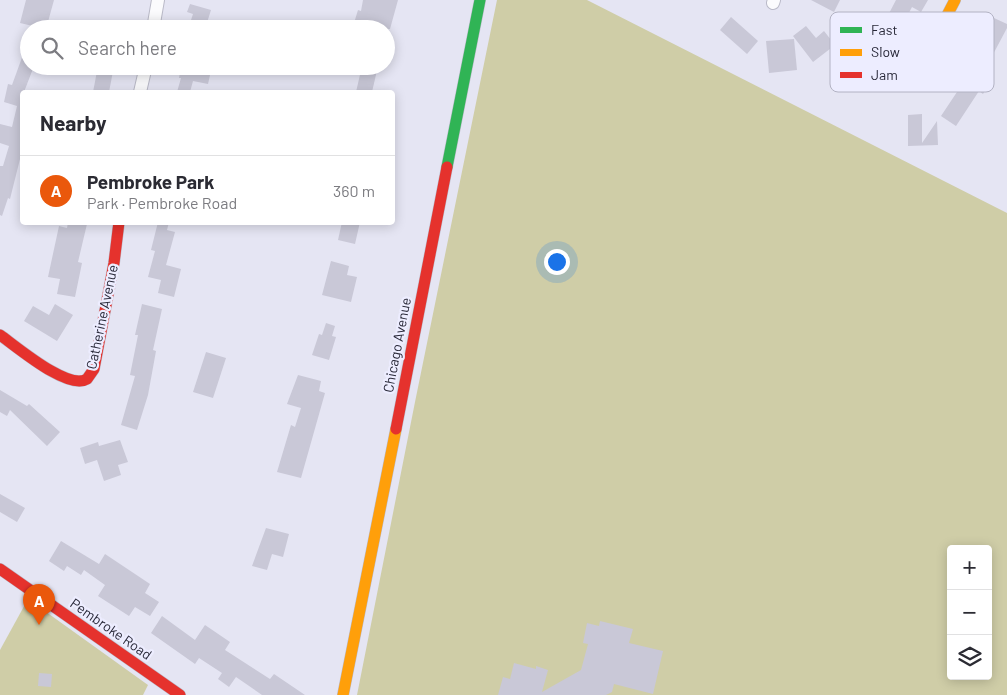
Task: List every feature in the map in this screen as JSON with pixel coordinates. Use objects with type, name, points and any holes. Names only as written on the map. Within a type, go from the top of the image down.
[{"type":"main road","name":"Chicago Avenue","points":[[343,695],[480,0]]},
{"type":"main road","points":[[949,12],[955,0]]},
{"type":"main road","name":"Catherine Avenue","points":[[4,338],[59,376],[74,382],[83,382],[89,377],[94,369],[114,264],[119,225]]},
{"type":"main road","name":"Pembroke Road","points":[[0,569],[180,695]]},
{"type":"street","points":[[155,20],[158,0]]},
{"type":"street","points":[[140,90],[144,75]]},
{"type":"shaded area","points":[[497,0],[587,0],[1007,213],[1007,695],[357,695]]},
{"type":"shaded area","points":[[28,599],[148,685],[143,695],[0,695],[0,650]]},
{"type":"building","points":[[26,0],[54,0],[48,20],[21,20]]},
{"type":"building","points":[[363,0],[398,0],[392,20],[355,20],[358,10],[361,11]]},
{"type":"building","points":[[811,0],[840,0],[834,12]]},
{"type":"building","points":[[896,0],[928,0],[921,12],[912,7],[909,12],[890,12]]},
{"type":"building","points":[[190,4],[211,10],[208,20],[191,20],[193,14],[187,12]]},
{"type":"building","points":[[731,17],[758,41],[747,54],[720,30]]},
{"type":"building","points":[[994,18],[1007,24],[1007,28],[994,52]]},
{"type":"building","points":[[806,26],[816,38],[824,31],[830,39],[830,49],[813,62],[793,36]]},
{"type":"building","points":[[794,39],[797,70],[769,73],[766,41]]},
{"type":"building","points":[[20,63],[20,75],[31,75],[25,90],[20,90],[20,159],[10,199],[8,198],[2,216],[0,215],[0,166],[3,166],[9,146],[0,143],[0,124],[12,127],[17,106],[4,102],[8,84],[12,85]]},
{"type":"building","points":[[96,75],[112,75],[109,90],[93,90]]},
{"type":"building","points":[[180,75],[210,75],[208,84],[193,81],[191,90],[178,90],[181,78],[179,78]]},
{"type":"building","points":[[360,75],[376,75],[372,90],[356,90]]},
{"type":"building","points":[[957,92],[978,92],[956,126],[941,116]]},
{"type":"building","points":[[922,114],[922,143],[937,121],[938,145],[908,146],[908,115]]},
{"type":"building","points":[[68,225],[87,225],[78,262],[82,263],[75,297],[57,294],[60,279],[48,277],[59,226],[67,228]]},
{"type":"building","points":[[157,225],[168,225],[167,230],[175,232],[166,265],[181,269],[174,297],[158,293],[161,280],[148,277],[155,251],[151,250]]},
{"type":"building","points":[[341,225],[359,225],[355,244],[338,240]]},
{"type":"building","points":[[331,261],[349,266],[347,275],[357,277],[351,302],[322,295]]},
{"type":"building","points":[[55,304],[73,315],[57,341],[24,321],[33,306],[49,315]]},
{"type":"building","points":[[142,304],[162,309],[153,350],[156,351],[148,395],[137,430],[121,425],[135,376],[130,375],[138,335],[135,335]]},
{"type":"building","points":[[326,323],[335,326],[332,336],[336,337],[329,360],[312,355],[319,334],[322,335]]},
{"type":"building","points":[[206,352],[226,358],[213,398],[193,392]]},
{"type":"building","points":[[298,375],[321,381],[319,391],[325,393],[301,478],[277,472],[291,425],[295,427],[301,408],[287,404]]},
{"type":"building","points":[[0,390],[27,406],[29,404],[60,432],[47,446],[10,410],[7,416],[0,412]]},
{"type":"building","points":[[120,440],[128,462],[118,465],[121,475],[104,481],[97,460],[85,464],[80,448],[98,442],[99,446]]},
{"type":"building","points":[[0,494],[25,508],[17,522],[0,512]]},
{"type":"building","points":[[266,528],[289,534],[283,557],[272,554],[267,570],[252,566]]},
{"type":"building","points":[[61,541],[99,564],[105,554],[150,584],[145,593],[159,602],[150,616],[135,607],[129,616],[98,596],[105,585],[84,570],[81,575],[67,566],[64,571],[49,561]]},
{"type":"building","points":[[162,616],[195,640],[205,625],[230,642],[225,650],[270,679],[274,674],[305,695],[262,695],[236,677],[229,687],[218,679],[222,673],[199,658],[195,664],[151,633]]},
{"type":"building","points":[[600,621],[633,629],[629,643],[663,651],[653,694],[614,684],[612,692],[606,695],[498,695],[503,677],[510,679],[514,663],[548,670],[542,692],[581,670],[588,644],[583,643],[587,623],[599,626]]},
{"type":"building","points":[[39,673],[52,674],[51,687],[38,686]]},
{"type":"traffic: fast","points":[[447,167],[480,0]]},
{"type":"traffic: slow","points":[[949,12],[955,0]]},
{"type":"traffic: slow","points":[[343,695],[396,429]]},
{"type":"traffic: jam","points":[[396,429],[447,167]]},
{"type":"traffic: jam","points":[[0,335],[42,366],[55,373],[78,381],[87,379],[94,369],[114,263],[119,225]]},
{"type":"traffic: jam","points":[[0,569],[180,695]]},
{"type":"place","name":"Pembroke Park","points":[[39,625]]}]
